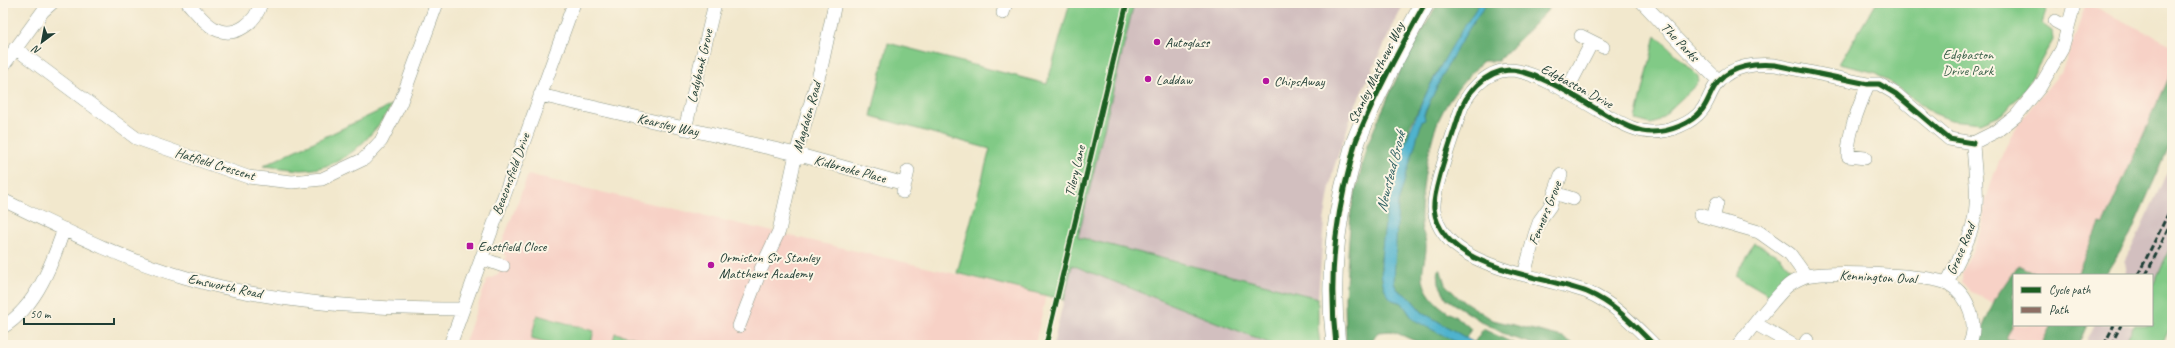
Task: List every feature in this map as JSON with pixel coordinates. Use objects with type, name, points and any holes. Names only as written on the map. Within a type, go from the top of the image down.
[{"type":"main road","name":"Stanley Matthews Way","points":[[1336,345],[1332,315],[1338,217],[1345,180],[1357,137],[1392,64],[1424,3]]},
{"type":"street","points":[[3,66],[43,11],[52,3]]},
{"type":"street","points":[[188,3],[214,28],[230,31],[247,26],[254,20],[261,3]]},
{"type":"street","name":"Hatfield Crescent","points":[[15,48],[136,138],[248,176],[292,182],[322,180],[364,159],[381,141],[400,104],[437,3]]},
{"type":"street","name":"Beaconsfield Drive","points":[[450,345],[574,3]]},
{"type":"street","name":"Ladybank Grove","points":[[685,129],[715,3]]},
{"type":"street","name":"Magdalen Road","points":[[739,326],[761,269],[779,231],[796,154],[822,64],[835,3]]},
{"type":"street","name":"The Parks","points":[[1643,3],[1687,50],[1719,81]]},
{"type":"street","points":[[1973,143],[1998,131],[2016,116],[2051,70],[2062,49],[2074,5]]},
{"type":"street","points":[[2055,21],[2068,28]]},
{"type":"street","name":"Edgbaston Drive","points":[[1566,92],[1592,42]]},
{"type":"street","name":"Edgbaston Drive","points":[[1654,345],[1616,308],[1586,292],[1524,275],[1467,255],[1448,240],[1437,222],[1435,199],[1460,112],[1473,90],[1483,80],[1494,73],[1508,70],[1525,72],[1566,92],[1625,125],[1651,132],[1679,126],[1691,120],[1702,110],[1719,81],[1735,70],[1762,63],[1868,84],[1879,84],[1896,94],[1949,139],[1973,143]]},
{"type":"street","points":[[1865,158],[1842,156],[1848,142],[1852,124],[1868,84]]},
{"type":"street","name":"Kearsley Way","points":[[540,95],[796,154]]},
{"type":"street","name":"Grace Road","points":[[1947,283],[1974,223],[1976,206],[1973,143]]},
{"type":"street","name":"Kidbrooke Place","points":[[796,154],[904,188],[908,171]]},
{"type":"street","name":"Fenners Grove","points":[[1524,275],[1540,220],[1550,206],[1561,175]]},
{"type":"street","points":[[1555,193],[1573,199]]},
{"type":"street","name":"Emsworth Road","points":[[3,200],[64,229],[141,262],[183,277],[234,290],[299,301],[411,309],[463,309]]},
{"type":"street","points":[[1713,219],[1717,203]]},
{"type":"street","points":[[1700,215],[1759,232],[1790,254],[1806,276]]},
{"type":"street","points":[[3,328],[13,321],[31,300],[54,259],[64,229]]},
{"type":"street","points":[[481,258],[503,266]]},
{"type":"street","name":"Kennington Oval","points":[[1739,345],[1789,284],[1806,276],[1901,275],[1947,283]]},
{"type":"street","points":[[1947,283],[1956,289],[1963,297],[1973,317],[1969,345]]},
{"type":"street","points":[[1756,324],[1793,345]]},
{"type":"shaded area","points":[[1134,3],[1404,3],[1355,106],[1333,170],[1324,221],[1318,298],[1078,237]]},
{"type":"shaded area","points":[[2086,3],[2172,45],[2172,71],[2080,274],[2013,274],[2013,313],[1970,291],[1962,283],[1962,272],[1982,231],[1985,203],[1995,171],[2010,137],[2024,116],[2061,72],[2070,51]]},
{"type":"shaded area","points":[[2172,162],[2172,246],[2153,285],[2153,274],[2127,274],[2125,262]]},
{"type":"shaded area","name":"Ormiston Sir Stanley Matthews Academy","points":[[528,175],[1046,295],[1035,345],[464,345],[487,280],[498,275],[506,257],[500,248]]},
{"type":"shaded area","points":[[1072,265],[1274,345],[1053,345]]},
{"type":"shaded area","points":[[2013,324],[2013,326],[2057,326],[2048,345],[2020,345],[2006,338]]},
{"type":"shaded area","points":[[2094,326],[2134,326],[2124,345],[2084,345]]},
{"type":"green space","points":[[1070,3],[1134,3],[1078,237],[1318,298],[1318,328],[1320,345],[1274,345],[1072,265],[1064,300],[957,273],[990,149],[871,116],[888,43],[1047,84]]},
{"type":"green space","points":[[1438,3],[1480,3],[1438,70],[1410,126],[1380,262],[1385,289],[1392,300],[1402,303],[1413,319],[1462,345],[1424,345],[1391,331],[1378,332],[1370,345],[1346,345],[1345,298],[1351,211],[1367,145],[1401,68]]},
{"type":"green space","points":[[1487,3],[1549,4],[1547,11],[1498,61],[1483,61],[1464,81],[1443,111],[1431,142],[1421,213],[1421,227],[1426,244],[1423,271],[1424,283],[1426,289],[1441,307],[1471,329],[1466,338],[1422,312],[1410,298],[1397,289],[1394,283],[1396,223],[1400,191],[1413,146],[1429,103],[1449,61],[1473,22]]},
{"type":"green space","name":"Edgbaston Drive Park","points":[[1876,3],[2061,3],[2059,8],[2047,7],[2042,24],[2052,31],[2053,39],[2026,88],[2004,113],[1981,123],[1951,120],[1933,113],[1877,73],[1839,64]]},
{"type":"green space","points":[[1656,35],[1698,76],[1699,82],[1657,122],[1651,124],[1636,120]]},
{"type":"green space","points":[[2172,71],[2172,140],[2130,235],[2106,274],[2077,274],[2099,223],[2103,224]]},
{"type":"green space","points":[[392,105],[375,130],[365,141],[354,150],[330,165],[315,169],[300,170],[263,166]]},
{"type":"green space","points":[[1755,243],[1780,257],[1790,268],[1789,275],[1771,296],[1735,275]]},
{"type":"green space","points":[[2172,246],[2172,323],[2162,345],[2124,345],[2134,326],[2153,326],[2153,285]]},
{"type":"green space","points":[[2018,265],[2038,274],[2013,274],[2013,324],[2006,338],[2020,345],[1975,345],[1996,297]]},
{"type":"green space","points":[[1440,268],[1445,284],[1459,298],[1493,320],[1563,337],[1575,345],[1537,345],[1510,337],[1482,322],[1447,299],[1439,284],[1438,270]]},
{"type":"green space","points":[[537,315],[594,331],[590,345],[554,345],[531,339]]},
{"type":"green space","points":[[2050,326],[2087,326],[2078,345],[2041,345]]},
{"type":"green space","points":[[1483,329],[1517,345],[1478,345],[1474,343]]},
{"type":"green space","points":[[615,333],[663,345],[612,345]]},
{"type":"water","points":[[1480,3],[1487,3],[1460,43],[1424,114],[1425,120],[1422,121],[1398,203],[1394,283],[1397,289],[1410,298],[1422,312],[1478,345],[1462,345],[1413,319],[1402,303],[1392,300],[1384,287],[1381,263],[1388,206],[1405,144],[1416,115],[1445,58]]},
{"type":"railway","points":[[2138,274],[2172,206]]},
{"type":"railway","points":[[2146,274],[2172,221]]},
{"type":"railway","points":[[2104,345],[2114,326]]},
{"type":"railway","points":[[2111,345],[2120,326]]},
{"type":"cycle path","name":"Tilery Lane","points":[[1046,345],[1127,3]]},
{"type":"cycle path","points":[[1336,345],[1333,300],[1334,254],[1340,209],[1353,150],[1365,119],[1381,85],[1425,3]]},
{"type":"cycle path","points":[[1654,345],[1623,315],[1597,297],[1568,286],[1496,267],[1474,257],[1455,245],[1441,229],[1434,209],[1434,201],[1439,177],[1462,107],[1471,92],[1484,79],[1500,71],[1520,71],[1533,75],[1561,88],[1625,125],[1641,131],[1659,132],[1672,129],[1686,123],[1697,115],[1702,110],[1716,84],[1724,76],[1737,69],[1752,65],[1775,65],[1868,84],[1879,84],[1896,94],[1949,139],[1973,143]]},
{"type":"place","name":"Autoglass","points":[[1157,42]]},
{"type":"place","name":"Laddaw","points":[[1148,79]]},
{"type":"place","name":"ChipsAway","points":[[1266,81]]},
{"type":"place","name":"Eastfield Close","points":[[470,246]]},
{"type":"place","name":"Ormiston Sir Stanley Matthews Academy","points":[[711,265]]},
{"type":"water label","name":"Newstead Brook","points":[[1391,172]]}]
